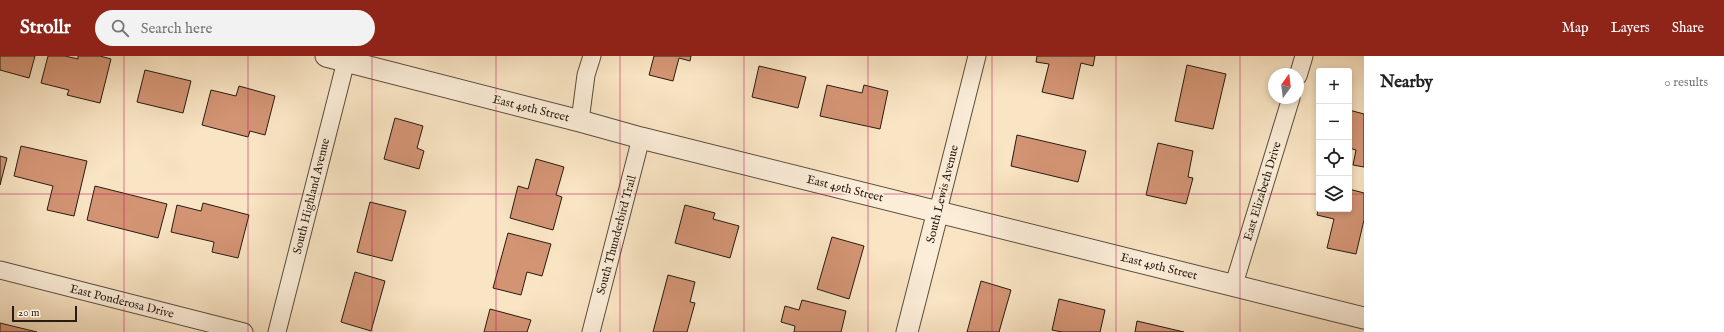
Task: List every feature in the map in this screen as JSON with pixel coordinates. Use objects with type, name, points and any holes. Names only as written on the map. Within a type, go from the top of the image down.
[{"type":"street","points":[[580,121],[586,75],[592,56]]},
{"type":"street","name":"South Lewis Avenue","points":[[907,332],[977,56]]},
{"type":"street","points":[[1300,68],[1304,56]]},
{"type":"street","name":"East 49th Street","points":[[336,58],[641,138],[1234,284],[1364,318]]},
{"type":"street","name":"South Highland Avenue","points":[[277,332],[336,58]]},
{"type":"street","name":"East Elizabeth Drive","points":[[1234,284],[1289,104]]},
{"type":"street","name":"South Thunderbird Trail","points":[[591,332],[641,138]]},
{"type":"street","name":"East Ponderosa Drive","points":[[0,270],[244,332]]},
{"type":"building","points":[[0,56],[35,56],[29,78],[0,70]]},
{"type":"building","points":[[48,56],[65,56],[78,59],[78,56],[100,56],[111,59],[100,103],[67,95],[69,90],[41,83]]},
{"type":"building","points":[[654,56],[691,56],[690,61],[679,58],[673,81],[649,75]]},
{"type":"building","points":[[1037,56],[1095,56],[1093,66],[1081,63],[1073,99],[1042,92],[1049,64],[1036,62]]},
{"type":"building","points":[[1187,65],[1226,74],[1213,129],[1175,121]]},
{"type":"building","points":[[759,66],[806,77],[798,108],[752,97]]},
{"type":"building","points":[[145,70],[191,81],[183,113],[137,102]]},
{"type":"building","points":[[827,85],[862,93],[864,85],[888,91],[880,129],[820,116]]},
{"type":"building","points":[[239,86],[275,96],[265,135],[250,131],[248,137],[202,125],[211,90],[236,96]]},
{"type":"building","points":[[1352,111],[1364,114],[1364,167],[1353,165],[1356,150],[1352,149]]},
{"type":"building","points":[[395,118],[423,126],[417,148],[424,151],[419,169],[384,159]]},
{"type":"building","points":[[1017,135],[1086,151],[1078,182],[1011,166]]},
{"type":"building","points":[[1158,143],[1193,151],[1188,177],[1193,178],[1186,204],[1146,195]]},
{"type":"building","points":[[21,146],[87,161],[74,216],[47,210],[53,186],[14,176]]},
{"type":"building","points":[[0,156],[7,158],[0,185]]},
{"type":"building","points":[[536,159],[564,167],[556,195],[562,197],[553,230],[510,218],[518,186],[528,189]]},
{"type":"building","points":[[95,186],[167,204],[158,238],[87,220]]},
{"type":"building","points":[[1352,190],[1364,193],[1364,220],[1356,254],[1327,248],[1334,219],[1317,215],[1318,212],[1352,212]]},
{"type":"building","points":[[370,202],[406,211],[392,261],[357,252]]},
{"type":"building","points":[[203,203],[249,215],[238,258],[212,252],[214,242],[171,232],[177,205],[201,211]]},
{"type":"building","points":[[685,205],[715,213],[713,219],[739,226],[730,258],[675,243]]},
{"type":"building","points":[[508,233],[551,244],[542,276],[527,272],[521,295],[493,288]]},
{"type":"building","points":[[832,237],[864,246],[849,299],[817,289]]},
{"type":"building","points":[[355,272],[385,281],[371,331],[341,322]]},
{"type":"building","points":[[668,275],[695,282],[690,302],[695,303],[687,332],[653,332]]},
{"type":"building","points":[[981,281],[1011,290],[999,332],[967,332]]},
{"type":"building","points":[[1059,299],[1105,310],[1100,332],[1062,332],[1052,330]]},
{"type":"building","points":[[802,300],[846,311],[841,332],[794,332],[795,326],[781,322],[785,306],[799,310]]},
{"type":"building","points":[[490,309],[531,320],[527,332],[484,332]]},
{"type":"building","points":[[1137,321],[1184,332],[1135,332]]},
{"type":"building","points":[[0,323],[37,332],[0,332]]}]
